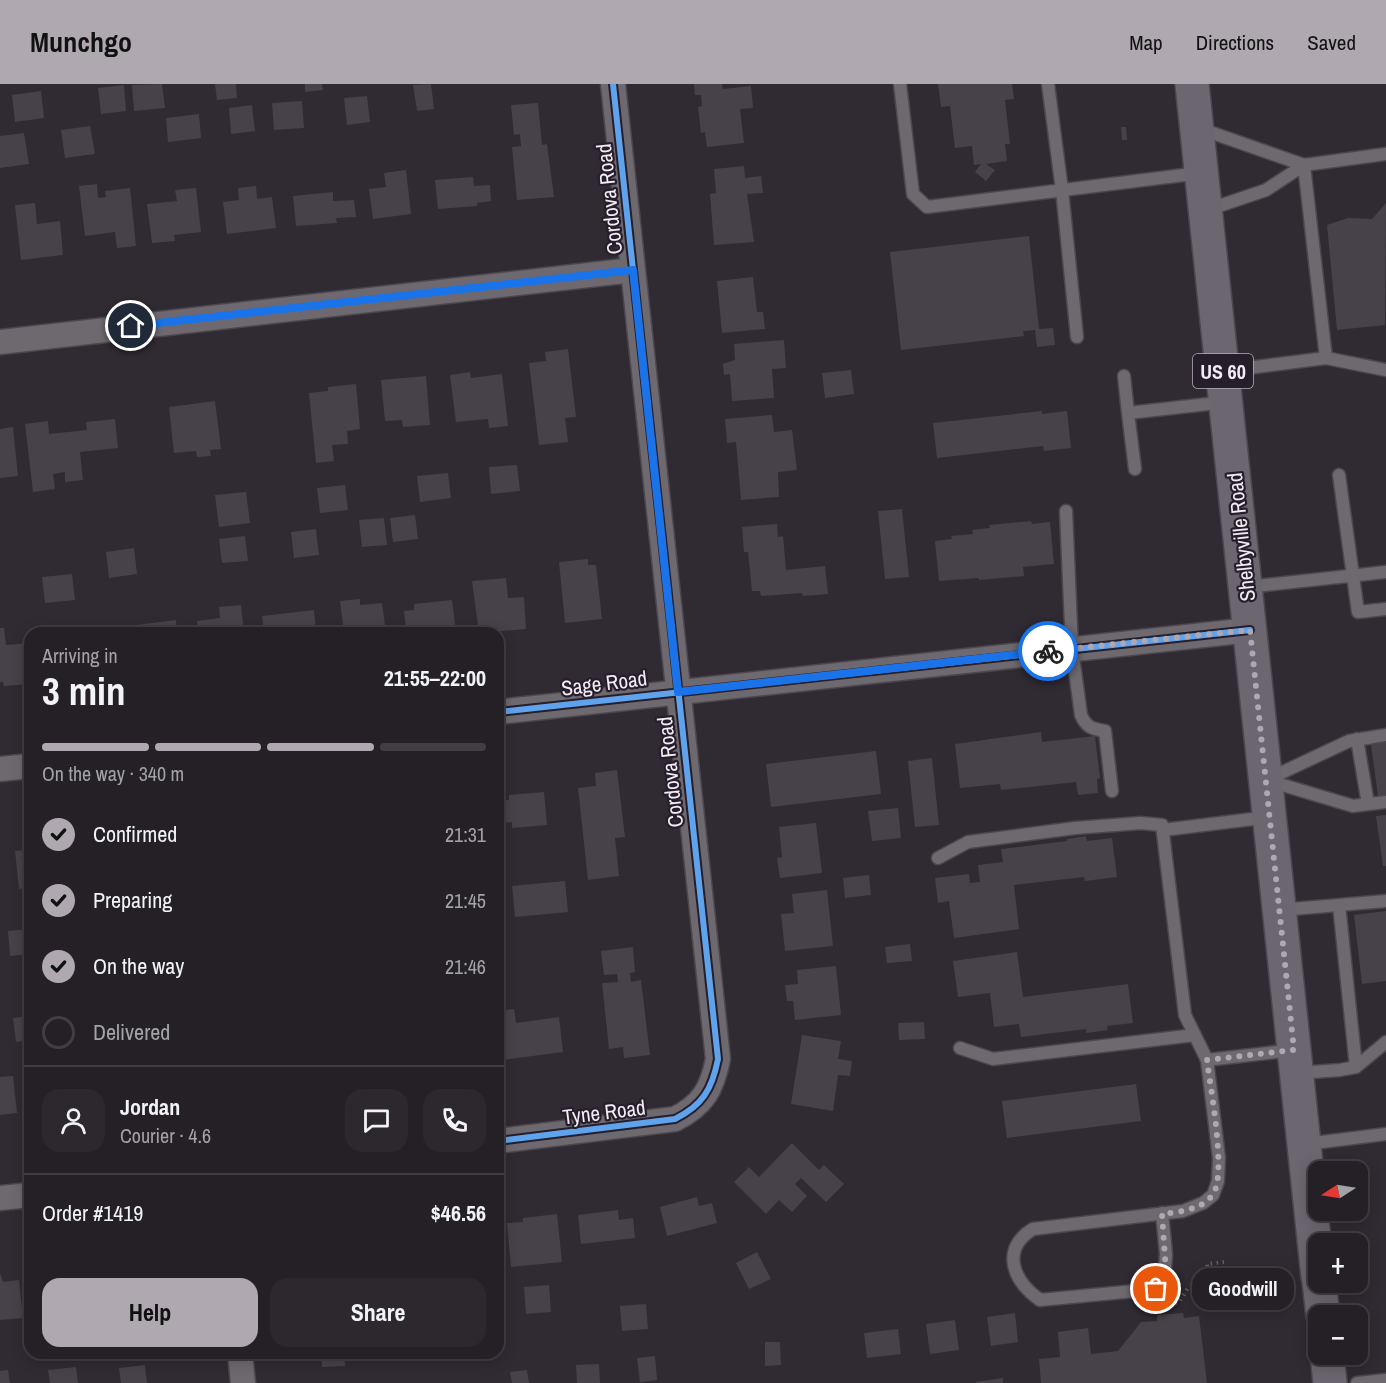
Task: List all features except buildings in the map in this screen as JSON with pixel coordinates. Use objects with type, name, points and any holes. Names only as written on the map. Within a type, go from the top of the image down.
[{"type":"main road","name":"Shelbyville Road","points":[[1192,84],[1314,1233]]},
{"type":"main road","points":[[1328,1365],[1330,1383]]},
{"type":"street","name":"Cordova Road","points":[[613,84],[718,1059],[714,1080],[705,1096]]},
{"type":"street","points":[[0,342],[633,270]]},
{"type":"street","name":"Sage Road","points":[[504,711],[1250,630]]},
{"type":"street","points":[[0,769],[24,767]]},
{"type":"street","name":"Tyne Road","points":[[504,1140],[658,1123],[690,1112],[705,1096]]},
{"type":"street","points":[[0,1198],[24,1196]]},
{"type":"street","points":[[241,1359],[243,1383]]},
{"type":"lane","points":[[900,84],[913,194],[927,207],[1202,173]]},
{"type":"lane","points":[[1048,84],[1062,190],[1077,337]]},
{"type":"lane","points":[[1197,127],[1304,165]]},
{"type":"lane","points":[[1205,210],[1266,190],[1304,165],[1386,154]]},
{"type":"lane","points":[[1304,165],[1326,358]]},
{"type":"lane","points":[[1128,413],[1326,358],[1386,370]]},
{"type":"lane","points":[[1124,376],[1135,469]]},
{"type":"lane","points":[[1339,476],[1358,612],[1386,609]]},
{"type":"lane","points":[[1066,511],[1072,649],[1081,715],[1085,723],[1093,729],[1105,731],[1112,791]]},
{"type":"lane","points":[[1246,587],[1386,572]]},
{"type":"lane","points":[[1266,780],[1349,741],[1386,735]]},
{"type":"lane","points":[[1357,739],[1368,804]]},
{"type":"lane","points":[[1266,780],[1353,806],[1386,802]]},
{"type":"lane","points":[[1162,830],[1270,817]]},
{"type":"lane","points":[[938,858],[968,842],[1074,828],[1141,823],[1162,825],[1185,1015],[1207,1060],[1219,1158],[1218,1181],[1213,1195],[1203,1203],[1183,1211],[1034,1229],[1024,1235],[1016,1245],[1013,1260],[1016,1274],[1032,1294],[1040,1300],[1156,1289],[1164,1283],[1166,1272],[1162,1214]]},
{"type":"lane","points":[[1280,910],[1386,901]]},
{"type":"lane","points":[[1340,905],[1356,1067]]},
{"type":"lane","points":[[960,1048],[993,1059],[1195,1035]]},
{"type":"lane","points":[[1207,1060],[1296,1061],[1340,1071],[1356,1067],[1386,1042]]},
{"type":"lane","points":[[1305,1144],[1386,1134]]},
{"type":"lane","points":[[1357,1383],[1386,1380]]},
{"type":"path","points":[[1162,1308],[1170,1307],[1180,1301],[1189,1286],[1209,1283],[1207,1264],[1224,1262]]},
{"type":"cycle path","points":[[504,1140],[675,1119],[693,1108],[705,1095],[713,1079],[718,1059],[613,84]]},
{"type":"cycle path","points":[[504,711],[1250,630]]},
{"type":"way so far","points":[[1048,651],[1250,630],[1294,1050],[1207,1060],[1219,1158],[1218,1181],[1213,1195],[1203,1203],[1183,1211],[1162,1214],[1166,1272],[1164,1283],[1156,1289]]},
{"type":"place","name":"Goodwill","points":[[1156,1289]]},
{"type":"route","points":[[131,326],[633,270],[678,692],[1048,651]]}]
